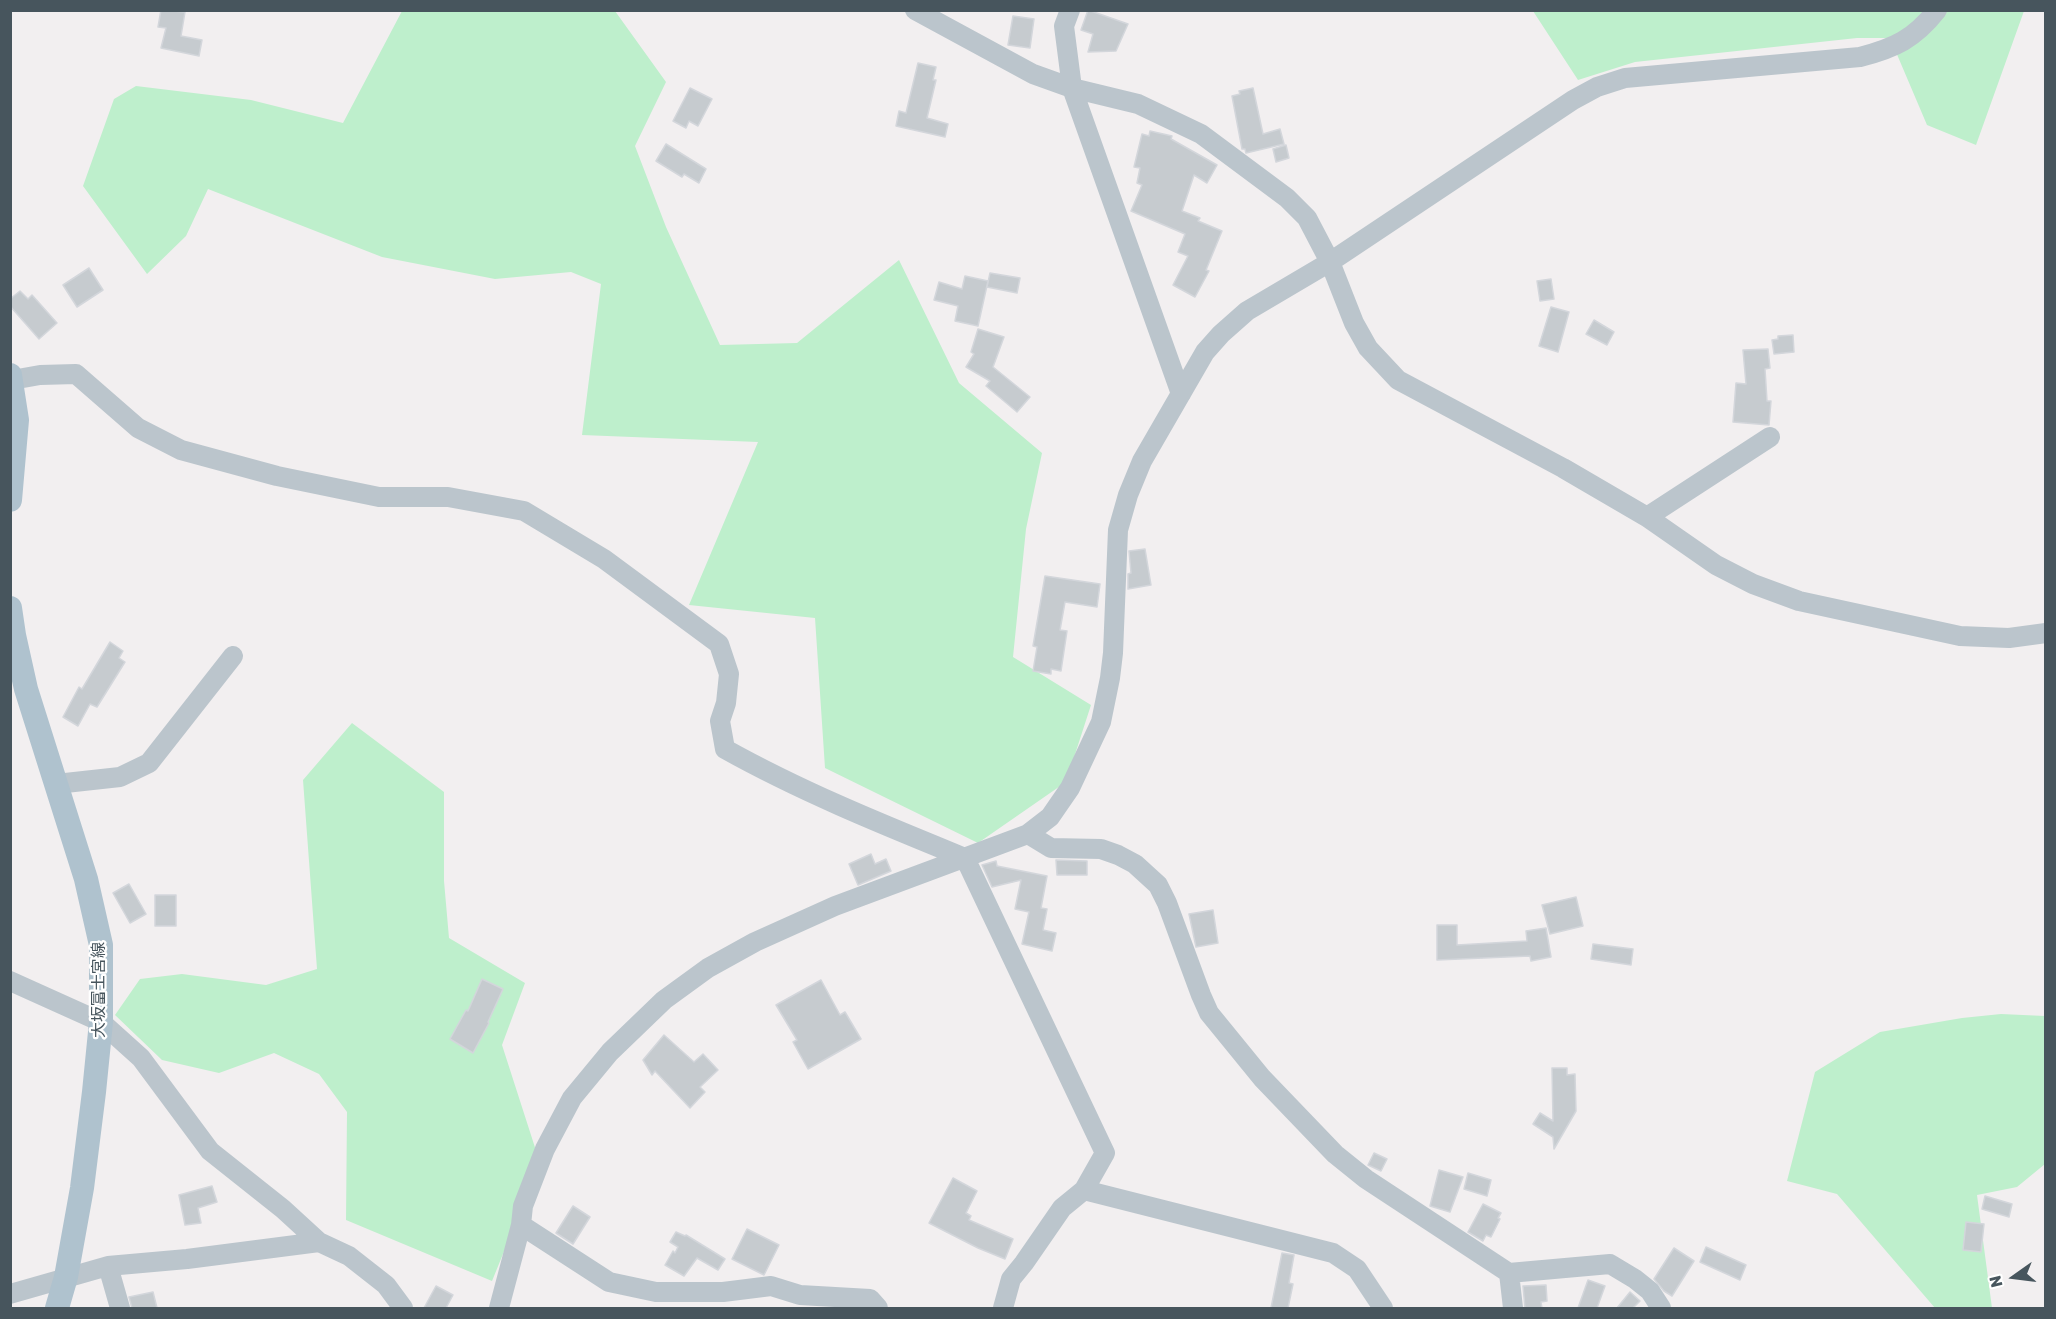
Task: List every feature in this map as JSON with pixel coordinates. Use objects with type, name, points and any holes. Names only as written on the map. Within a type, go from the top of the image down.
[{"type":"main road","points":[[10,500],[17,420],[11,377]]},
{"type":"main road","name":"大坂富士宮線","points":[[10,608],[26,689],[86,879],[101,945],[101,1022],[82,1188],[66,1277],[57,1308]]},
{"type":"street","points":[[915,10],[1033,74],[1072,88],[1138,104],[1201,134],[1287,198],[1307,218],[1330,262],[1354,323],[1368,348],[1398,380],[1563,468],[1647,517],[1716,565],[1754,584],[1799,601],[1960,636],[2009,638],[2046,633]]},
{"type":"street","points":[[1070,10],[1064,26],[1072,88],[1180,394]]},
{"type":"street","points":[[499,1308],[521,1225],[523,1206],[540,1163],[572,1098],[610,1052],[664,1000],[708,968],[755,942],[835,906],[1029,834],[1050,817],[1070,788],[1101,722],[1113,653],[1118,530],[1128,495],[1142,461],[1205,352],[1246,311],[1330,262],[1573,100],[1597,87],[1625,78],[1860,57],[1887,50],[1902,42],[1917,31],[1936,10]]},
{"type":"street","points":[[11,377],[76,374],[138,428],[181,450],[277,476],[379,498],[448,497],[525,511],[604,559],[719,644],[729,674],[726,703],[720,721],[725,749],[826,800],[965,858],[1105,1153],[1084,1190],[1062,1208],[1011,1279],[1003,1308]]},
{"type":"street","points":[[1647,517],[1770,437]]},
{"type":"street","points":[[56,784],[120,777],[148,763],[233,656]]},
{"type":"street","points":[[1029,834],[1051,848],[1101,849],[1118,855],[1135,864],[1158,885],[1209,1013],[1262,1078],[1335,1154],[1366,1179],[1509,1273],[1610,1264],[1650,1291],[1661,1308]]},
{"type":"street","points":[[10,981],[101,1022],[141,1058],[210,1151],[274,1202],[319,1242],[349,1256],[386,1285],[403,1308]]},
{"type":"street","points":[[1084,1190],[1333,1253],[1357,1269],[1383,1308]]},
{"type":"street","points":[[521,1225],[609,1282],[656,1292],[683,1293],[723,1292],[771,1286],[800,1295],[870,1299],[879,1308]]},
{"type":"street","points":[[10,1294],[108,1266],[187,1259],[319,1242]]},
{"type":"street","points":[[108,1266],[120,1308]]},
{"type":"street","points":[[1509,1273],[1513,1308]]},
{"type":"green space","points":[[402,11],[615,11],[666,82],[635,146],[666,227],[720,345],[797,343],[899,260],[959,383],[1042,453],[1026,529],[1013,657],[1091,705],[1066,782],[978,843],[825,768],[815,618],[689,605],[758,442],[582,435],[601,284],[571,272],[495,279],[382,257],[208,189],[186,236],[147,274],[83,186],[114,99],[136,86],[251,100],[343,123]]},
{"type":"green space","points":[[1533,11],[2024,11],[1976,145],[1927,125],[1890,38],[1857,38],[1635,62],[1578,80]]},
{"type":"green space","points":[[352,723],[444,792],[444,881],[449,938],[525,983],[502,1045],[540,1163],[492,1281],[346,1220],[347,1112],[319,1074],[274,1053],[219,1073],[162,1060],[115,1015],[140,979],[182,974],[266,985],[317,969],[303,780]]},
{"type":"green space","points":[[2001,1014],[2045,1016],[2045,1164],[2017,1187],[1977,1195],[1992,1308],[1935,1308],[1837,1194],[1787,1181],[1815,1072],[1880,1032]]},
{"type":"building","points":[[161,10],[185,12],[181,36],[202,40],[199,56],[161,48],[166,28],[158,27]]},
{"type":"building","points":[[1088,10],[1128,24],[1116,51],[1088,52],[1093,34],[1081,30]]},
{"type":"building","points":[[1013,16],[1034,19],[1030,48],[1008,45]]},
{"type":"building","points":[[918,63],[936,67],[933,80],[936,80],[927,118],[948,124],[945,137],[896,126],[899,111],[906,113]]},
{"type":"building","points":[[690,88],[712,99],[698,126],[689,121],[686,128],[673,121]]},
{"type":"building","points":[[1253,88],[1263,134],[1280,129],[1284,144],[1246,153],[1245,149],[1242,149],[1232,96],[1240,94],[1239,91]]},
{"type":"building","points":[[1150,131],[1172,136],[1171,139],[1217,165],[1207,183],[1194,175],[1182,211],[1222,231],[1206,270],[1209,271],[1195,297],[1173,285],[1188,256],[1178,252],[1185,234],[1131,211],[1142,185],[1137,183],[1140,168],[1134,167],[1142,134],[1149,136]]},
{"type":"building","points":[[666,144],[706,169],[699,183],[684,174],[682,177],[656,161]]},
{"type":"building","points":[[1286,145],[1289,158],[1276,162],[1273,149]]},
{"type":"building","points":[[89,268],[103,290],[77,307],[63,285]]},
{"type":"building","points":[[990,273],[1020,278],[1017,293],[987,287]]},
{"type":"building","points":[[965,276],[988,281],[978,326],[955,321],[958,306],[934,300],[939,282],[962,289]]},
{"type":"building","points":[[1551,279],[1554,299],[1540,301],[1537,281]]},
{"type":"building","points":[[20,291],[28,299],[32,295],[57,323],[39,339],[10,306],[10,299]]},
{"type":"building","points":[[1551,307],[1569,312],[1558,352],[1539,346]]},
{"type":"building","points":[[1594,320],[1614,332],[1607,345],[1586,334]]},
{"type":"building","points":[[978,329],[1004,337],[993,367],[1030,397],[1017,412],[986,386],[990,381],[966,367],[974,354],[971,352]]},
{"type":"building","points":[[1793,335],[1794,352],[1774,354],[1772,340],[1778,339],[1778,336]]},
{"type":"building","points":[[1768,349],[1770,368],[1765,369],[1767,401],[1771,401],[1769,425],[1733,422],[1736,383],[1746,384],[1743,350]]},
{"type":"building","points":[[1145,549],[1151,585],[1128,589],[1128,574],[1131,573],[1129,551]]},
{"type":"building","points":[[1045,576],[1100,584],[1097,607],[1065,602],[1060,630],[1067,631],[1061,671],[1051,669],[1051,674],[1033,671],[1037,647],[1033,646]]},
{"type":"building","points":[[110,642],[123,651],[119,658],[125,662],[97,707],[90,704],[78,726],[63,717],[79,687],[82,689]]},
{"type":"building","points":[[871,854],[875,864],[886,859],[891,871],[858,885],[849,864]]},
{"type":"building","points":[[1056,860],[1087,861],[1087,875],[1057,875]]},
{"type":"building","points":[[996,861],[997,866],[1047,876],[1041,908],[1047,909],[1043,930],[1056,933],[1052,951],[1022,944],[1029,912],[1015,909],[1021,880],[992,887],[982,865]]},
{"type":"building","points":[[129,884],[146,914],[130,923],[113,893]]},
{"type":"building","points":[[155,895],[176,895],[176,926],[155,926]]},
{"type":"building","points":[[1576,897],[1583,926],[1550,934],[1542,905]]},
{"type":"building","points":[[1213,910],[1218,943],[1196,947],[1189,914]]},
{"type":"building","points":[[1437,925],[1457,925],[1457,945],[1527,941],[1526,931],[1546,928],[1551,957],[1531,961],[1530,956],[1437,960]]},
{"type":"building","points":[[1593,944],[1633,949],[1631,965],[1591,959]]},
{"type":"building","points":[[482,979],[503,989],[473,1053],[450,1039],[466,1010],[468,1011]]},
{"type":"building","points":[[821,980],[840,1015],[845,1012],[861,1039],[808,1069],[793,1042],[797,1040],[776,1005]]},
{"type":"building","points":[[664,1035],[694,1062],[703,1054],[718,1070],[700,1087],[705,1092],[690,1108],[655,1071],[652,1075],[643,1060]]},
{"type":"building","points":[[1552,1068],[1567,1068],[1567,1075],[1575,1074],[1576,1111],[1554,1149],[1553,1137],[1533,1124],[1540,1113],[1553,1121]]},
{"type":"building","points":[[1374,1153],[1387,1159],[1381,1171],[1368,1165]]},
{"type":"building","points":[[1439,1170],[1463,1177],[1450,1212],[1430,1206]]},
{"type":"building","points":[[1468,1173],[1491,1180],[1487,1196],[1464,1189]]},
{"type":"building","points":[[953,1178],[977,1191],[966,1213],[971,1216],[969,1220],[1013,1239],[1005,1259],[929,1223]]},
{"type":"building","points":[[212,1186],[217,1202],[198,1208],[201,1223],[185,1225],[179,1195]]},
{"type":"building","points":[[1985,1196],[2012,1204],[2009,1217],[1982,1209]]},
{"type":"building","points":[[1483,1204],[1501,1213],[1491,1237],[1486,1235],[1483,1241],[1468,1232]]},
{"type":"building","points":[[573,1206],[590,1217],[573,1244],[556,1233]]},
{"type":"building","points":[[1966,1222],[1984,1224],[1981,1252],[1963,1250]]},
{"type":"building","points":[[747,1229],[779,1245],[764,1275],[732,1259]]},
{"type":"building","points":[[676,1232],[686,1235],[725,1259],[718,1270],[697,1258],[684,1276],[665,1265],[678,1247],[670,1242]]},
{"type":"building","points":[[1706,1247],[1746,1265],[1740,1280],[1700,1262]]},
{"type":"building","points":[[1674,1248],[1694,1261],[1672,1296],[1664,1291],[1654,1279]]},
{"type":"building","points":[[1282,1253],[1294,1255],[1289,1283],[1293,1284],[1288,1308],[1271,1308]]},
{"type":"building","points":[[1588,1280],[1605,1286],[1597,1308],[1578,1308]]},
{"type":"building","points":[[1546,1285],[1547,1301],[1541,1302],[1542,1308],[1525,1308],[1523,1286]]},
{"type":"building","points":[[436,1286],[453,1295],[446,1308],[424,1308]]},
{"type":"building","points":[[153,1292],[157,1308],[132,1308],[129,1297]]},
{"type":"building","points":[[1630,1292],[1640,1301],[1633,1308],[1617,1308]]}]
